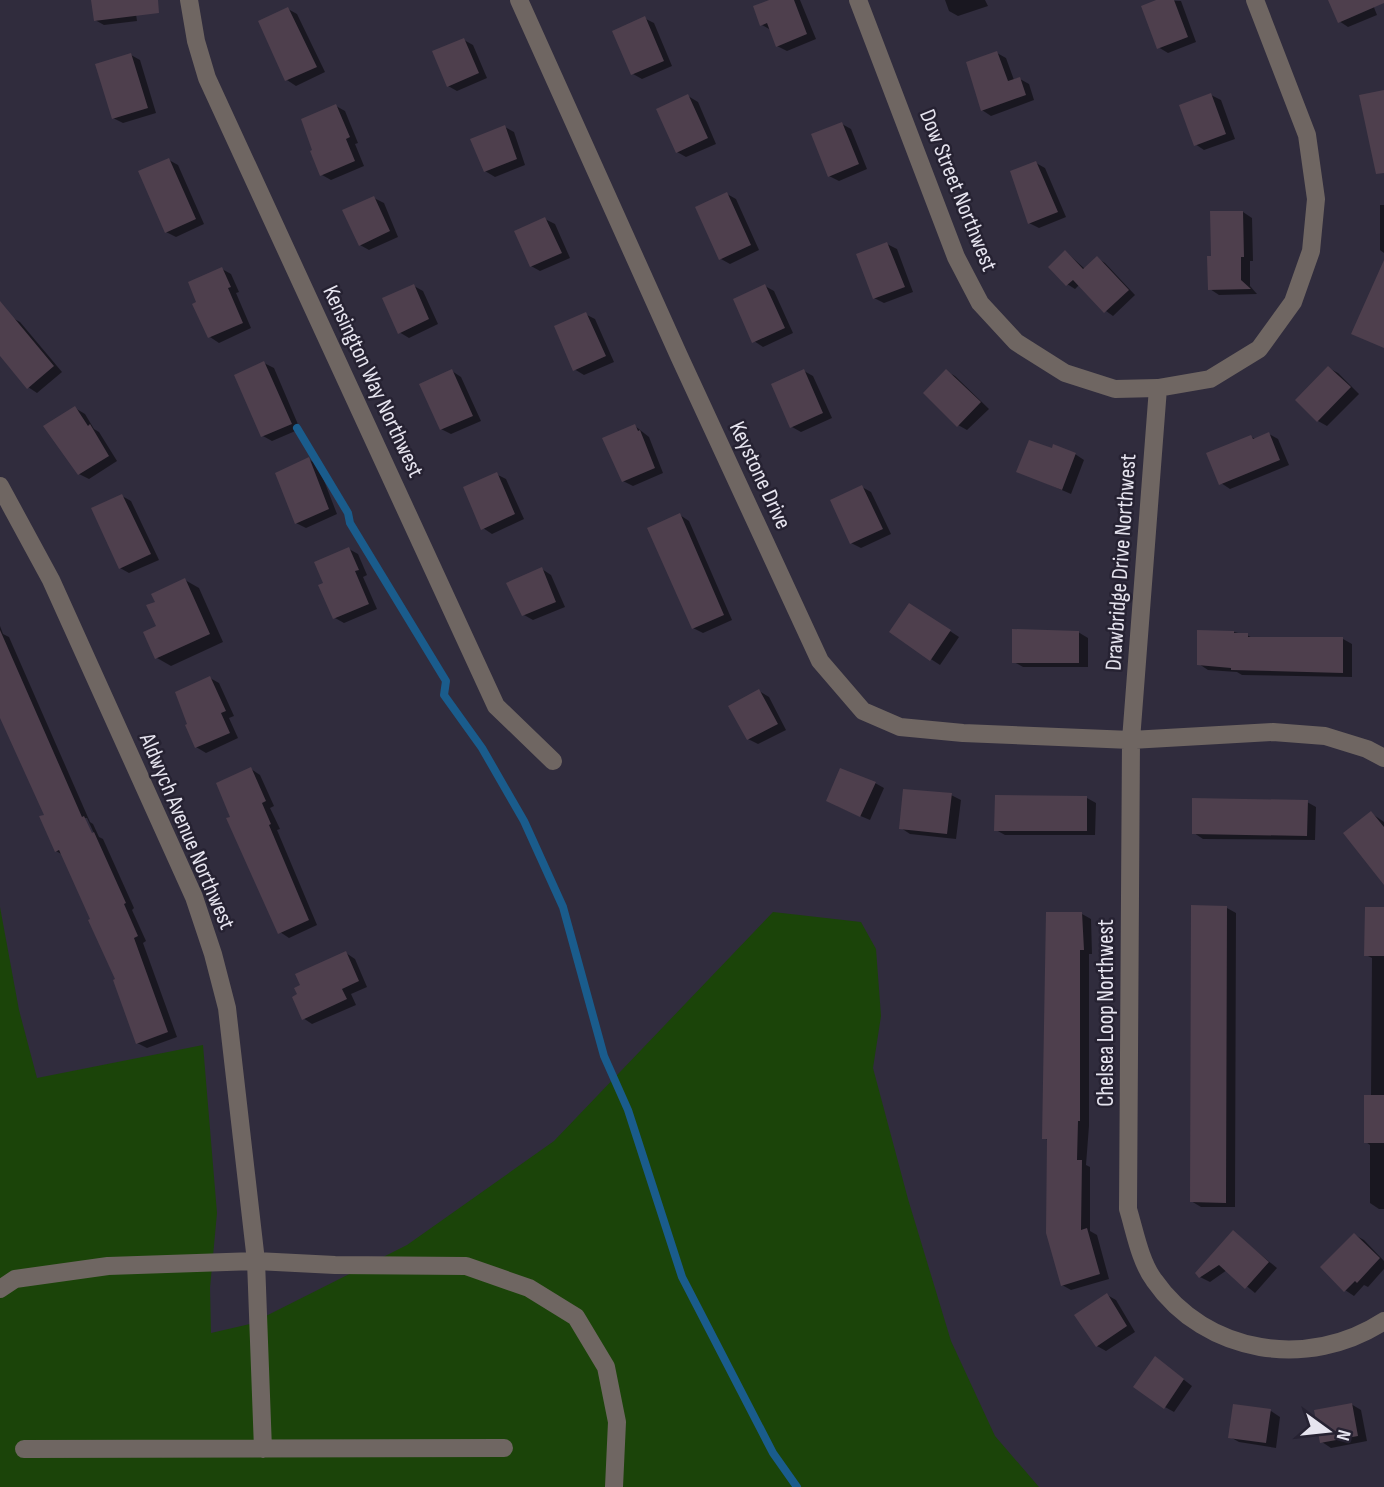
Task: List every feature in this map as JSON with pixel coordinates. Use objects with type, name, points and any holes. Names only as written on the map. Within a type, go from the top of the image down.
[{"type":"street","name":"Kensington Way Northwest","points":[[190,0],[196,41],[207,78],[496,706],[553,761]]},
{"type":"street","name":"Keystone Drive","points":[[519,0],[820,661],[863,711],[900,727],[963,733],[1131,740]]},
{"type":"street","name":"Dow Street Northwest","points":[[858,0],[956,257],[979,303],[1016,342],[1065,373],[1115,389],[1158,388],[1210,379],[1259,349],[1293,302],[1311,251],[1316,199],[1307,135],[1255,0]]},
{"type":"street","name":"Drawbridge Drive Northwest","points":[[1131,740],[1158,388]]},
{"type":"street","name":"Aldwych Avenue Northwest","points":[[0,486],[56,592],[194,897],[209,942],[227,1008],[256,1261],[263,1449]]},
{"type":"street","points":[[1131,740],[1273,732],[1325,736],[1367,749],[1384,758]]},
{"type":"street","name":"Chelsea Loop Northwest","points":[[1131,740],[1128,1209],[1152,1279],[1176,1306],[1201,1324],[1235,1340],[1263,1349],[1299,1350],[1333,1345],[1364,1334],[1384,1321]]},
{"type":"street","points":[[0,1289],[15,1279],[108,1266],[256,1261],[335,1265],[466,1266],[529,1288],[576,1317],[606,1367],[617,1422],[614,1487]]},
{"type":"street","points":[[24,1449],[504,1448]]},
{"type":"green space","points":[[0,907],[19,1010],[37,1078],[203,1045],[217,1213],[210,1288],[211,1333],[250,1324],[407,1245],[554,1141],[773,912],[861,922],[876,949],[881,1016],[873,1068],[908,1199],[951,1341],[995,1436],[1039,1487],[0,1487]]},
{"type":"building","points":[[91,0],[158,0],[159,13],[94,21]]},
{"type":"building","points":[[769,0],[794,0],[807,34],[776,47],[767,23],[760,26],[753,6]]},
{"type":"building","points":[[1156,0],[1174,0],[1188,37],[1157,49],[1141,6]]},
{"type":"building","points":[[1328,0],[1384,0],[1384,3],[1338,23]]},
{"type":"building","points":[[288,7],[317,67],[285,81],[258,21]]},
{"type":"building","points":[[645,16],[664,61],[631,75],[612,31]]},
{"type":"building","points":[[464,38],[479,73],[447,87],[432,51]]},
{"type":"building","points":[[997,51],[1008,81],[1020,77],[1026,95],[981,111],[966,62]]},
{"type":"building","points":[[131,53],[148,108],[112,119],[95,64]]},
{"type":"building","points":[[1384,90],[1384,173],[1376,174],[1359,95]]},
{"type":"building","points":[[1211,93],[1226,134],[1194,146],[1179,105]]},
{"type":"building","points":[[688,94],[708,138],[676,153],[656,109]]},
{"type":"building","points":[[336,104],[350,137],[346,139],[355,161],[320,176],[301,119]]},
{"type":"building","points":[[842,122],[859,164],[828,177],[811,134]]},
{"type":"building","points":[[505,125],[517,159],[484,172],[470,139]]},
{"type":"building","points":[[169,158],[196,219],[165,233],[138,171]]},
{"type":"building","points":[[1036,161],[1058,212],[1028,224],[1010,171]]},
{"type":"building","points":[[727,192],[751,245],[719,260],[695,207]]},
{"type":"building","points":[[374,196],[390,231],[359,246],[342,210]]},
{"type":"building","points":[[1210,211],[1243,211],[1244,257],[1241,257],[1241,280],[1251,289],[1208,290],[1207,256],[1211,256]]},
{"type":"building","points":[[545,217],[562,253],[530,267],[514,231]]},
{"type":"building","points":[[887,242],[905,287],[873,299],[856,254]]},
{"type":"building","points":[[1065,250],[1083,269],[1097,256],[1129,290],[1104,313],[1073,280],[1066,286],[1048,267]]},
{"type":"building","points":[[1384,260],[1384,348],[1351,334]]},
{"type":"building","points":[[222,267],[243,323],[208,338],[192,304],[196,302],[188,282]]},
{"type":"building","points":[[414,284],[429,319],[398,334],[382,298]]},
{"type":"building","points":[[765,284],[785,328],[752,343],[733,299]]},
{"type":"building","points":[[0,301],[54,366],[27,389],[0,356]]},
{"type":"building","points":[[586,312],[606,356],[573,371],[554,326]]},
{"type":"building","points":[[264,361],[292,424],[261,437],[234,375]]},
{"type":"building","points":[[1328,366],[1351,387],[1317,422],[1295,400]]},
{"type":"building","points":[[452,369],[473,416],[440,430],[419,384]]},
{"type":"building","points":[[804,369],[823,413],[790,428],[771,384]]},
{"type":"building","points":[[946,369],[981,402],[957,427],[923,393]]},
{"type":"building","points":[[75,406],[88,426],[90,424],[109,456],[78,475],[43,426]]},
{"type":"building","points":[[635,424],[655,468],[622,482],[602,438]]},
{"type":"building","points":[[1269,432],[1280,460],[1219,485],[1206,453],[1251,435],[1253,439]]},
{"type":"building","points":[[1029,440],[1052,448],[1053,444],[1076,453],[1062,490],[1016,472]]},
{"type":"building","points":[[309,457],[329,509],[295,524],[275,473]]},
{"type":"building","points":[[497,472],[515,514],[481,530],[463,487]]},
{"type":"building","points":[[862,485],[883,529],[850,544],[830,500]]},
{"type":"building","points":[[122,494],[151,554],[119,569],[91,508]]},
{"type":"building","points":[[680,513],[724,615],[692,629],[647,528]]},
{"type":"building","points":[[349,547],[359,570],[355,571],[369,604],[333,619],[318,585],[323,583],[314,562]]},
{"type":"building","points":[[542,567],[556,602],[522,616],[506,583]]},
{"type":"building","points":[[185,578],[210,634],[155,659],[143,632],[156,626],[146,605],[155,602],[151,594]]},
{"type":"building","points":[[909,603],[951,630],[930,661],[889,632]]},
{"type":"building","points":[[1012,629],[1079,631],[1079,663],[1012,663]]},
{"type":"building","points":[[0,630],[82,817],[84,816],[92,833],[94,832],[138,936],[134,938],[168,1032],[136,1044],[113,980],[115,979],[88,920],[90,919],[59,850],[55,852],[39,816],[44,815],[0,718]]},
{"type":"building","points":[[1197,630],[1234,631],[1248,633],[1248,637],[1343,637],[1343,673],[1231,670],[1197,665]]},
{"type":"building","points":[[210,676],[226,711],[221,713],[230,733],[195,748],[175,692]]},
{"type":"building","points":[[759,689],[778,724],[747,740],[728,706]]},
{"type":"building","points":[[251,767],[266,801],[262,803],[271,824],[269,825],[309,920],[278,934],[226,818],[230,817],[216,783]]},
{"type":"building","points":[[840,768],[876,782],[860,817],[826,801]]},
{"type":"building","points":[[903,789],[952,793],[947,834],[899,829]]},
{"type":"building","points":[[995,795],[1087,796],[1087,831],[994,831]]},
{"type":"building","points":[[1192,798],[1308,800],[1307,836],[1192,834]]},
{"type":"building","points":[[1371,811],[1384,827],[1384,885],[1343,833]]},
{"type":"building","points":[[1191,905],[1227,906],[1226,1203],[1190,1202]]},
{"type":"building","points":[[1365,907],[1384,907],[1384,956],[1364,956]]},
{"type":"building","points":[[1046,912],[1082,912],[1084,950],[1080,950],[1080,1121],[1077,1160],[1082,1160],[1081,1230],[1087,1228],[1100,1274],[1061,1286],[1046,1233],[1047,1139],[1042,1139]]},
{"type":"building","points":[[346,951],[359,981],[342,989],[347,999],[302,1020],[292,997],[297,994],[294,988],[300,985],[295,974]]},
{"type":"building","points":[[1364,1095],[1384,1095],[1384,1143],[1364,1143]]},
{"type":"building","points":[[1233,1230],[1269,1262],[1245,1289],[1219,1265],[1199,1278],[1195,1273]]},
{"type":"building","points":[[1354,1233],[1380,1258],[1357,1283],[1355,1281],[1344,1292],[1320,1267]]},
{"type":"building","points":[[1107,1293],[1127,1326],[1096,1347],[1074,1315]]},
{"type":"building","points":[[1155,1356],[1184,1379],[1164,1409],[1133,1387]]},
{"type":"building","points":[[1352,1403],[1358,1436],[1320,1443],[1314,1410]]},
{"type":"building","points":[[1233,1404],[1271,1409],[1266,1443],[1228,1438]]},
{"type":"waterway","points":[[297,428],[348,513],[350,523],[446,681],[444,695],[482,748],[524,821],[563,907],[604,1056],[628,1110],[682,1277],[773,1453],[797,1487]]}]
